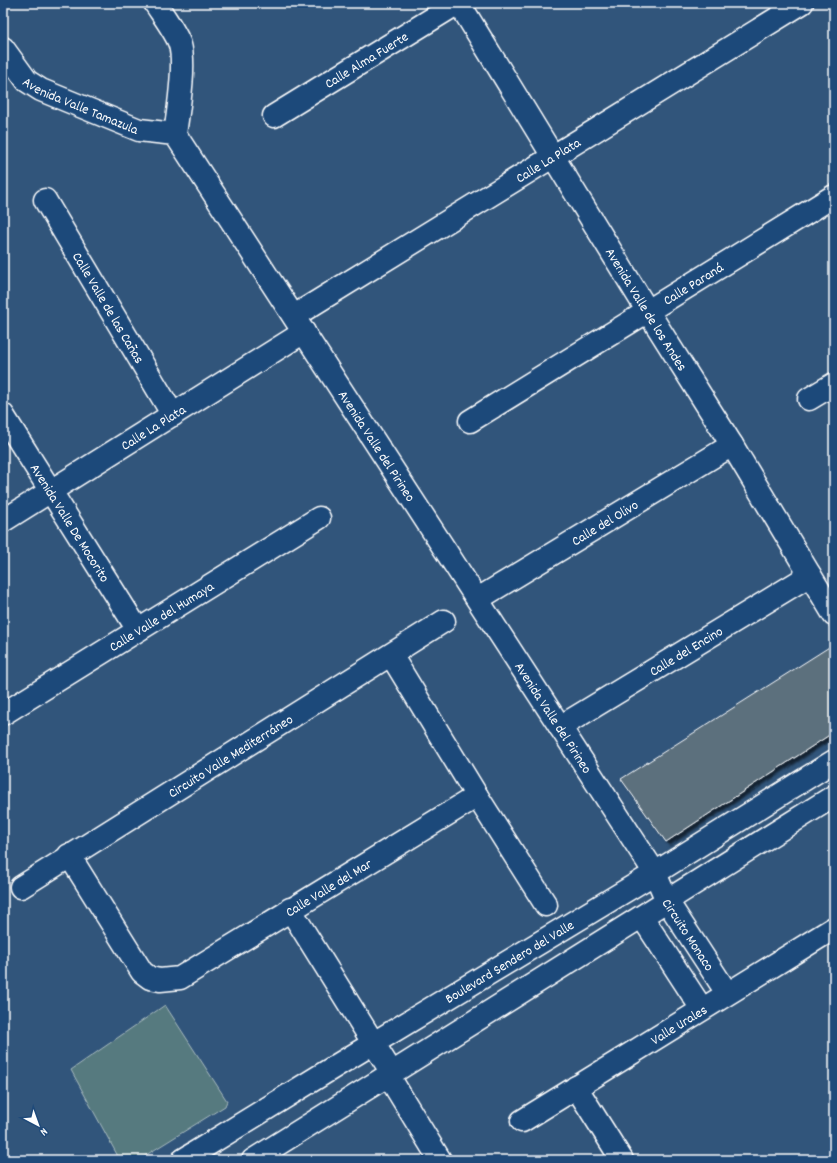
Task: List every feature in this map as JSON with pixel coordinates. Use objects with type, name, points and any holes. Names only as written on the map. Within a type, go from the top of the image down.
[{"type":"street","points":[[155,3],[176,35],[180,45],[180,78],[175,134]]},
{"type":"street","name":"Calle Alma Fuerte","points":[[274,116],[458,3]]},
{"type":"street","name":"Avenida Valle de los Andes","points":[[458,3],[732,445],[834,615]]},
{"type":"street","name":"Calle La Plata","points":[[3,522],[173,415],[299,324],[553,157],[802,3]]},
{"type":"street","name":"Avenida Valle Tamazula","points":[[3,48],[27,81],[37,88],[139,130],[175,134]]},
{"type":"street","name":"Avenida Valle del Pirineo","points":[[175,134],[655,873]]},
{"type":"street","name":"Calle Paraná","points":[[470,421],[647,310],[834,196]]},
{"type":"street","name":"Calle Valle de las Cañas","points":[[45,200],[173,415]]},
{"type":"street","points":[[808,399],[834,384]]},
{"type":"street","name":"Avenida Valle De Mocorito","points":[[3,415],[138,630]]},
{"type":"street","name":"Calle del Olivo","points":[[478,599],[732,445]]},
{"type":"street","name":"Calle Valle del Humaya","points":[[3,714],[319,518]]},
{"type":"street","name":"Calle del Encino","points":[[560,727],[810,575]]},
{"type":"street","name":"Circuito Valle Mediterráneo","points":[[21,886],[444,621]]},
{"type":"street","points":[[391,655],[477,796],[546,905]]},
{"type":"street","name":"Boulevard Sendero del Valle","points":[[183,1160],[655,873],[834,761]]},
{"type":"street","name":"Calle Valle del Mar","points":[[69,855],[142,972],[150,978],[160,980],[180,978],[290,909],[477,796]]},
{"type":"street","points":[[256,1159],[834,796]]},
{"type":"street","name":"Circuito Monaco","points":[[655,873],[668,901],[727,993]]},
{"type":"street","points":[[290,909],[374,1043],[390,1074],[440,1160]]},
{"type":"street","points":[[642,917],[702,1009]]},
{"type":"street","name":"Valle Urales","points":[[522,1121],[834,928]]},
{"type":"street","points":[[576,1087],[622,1160]]},
{"type":"green space","points":[[165,1005],[227,1101],[225,1106],[138,1160],[120,1160],[71,1070]]},
{"type":"building","points":[[834,644],[834,732],[666,842],[621,779]]}]
